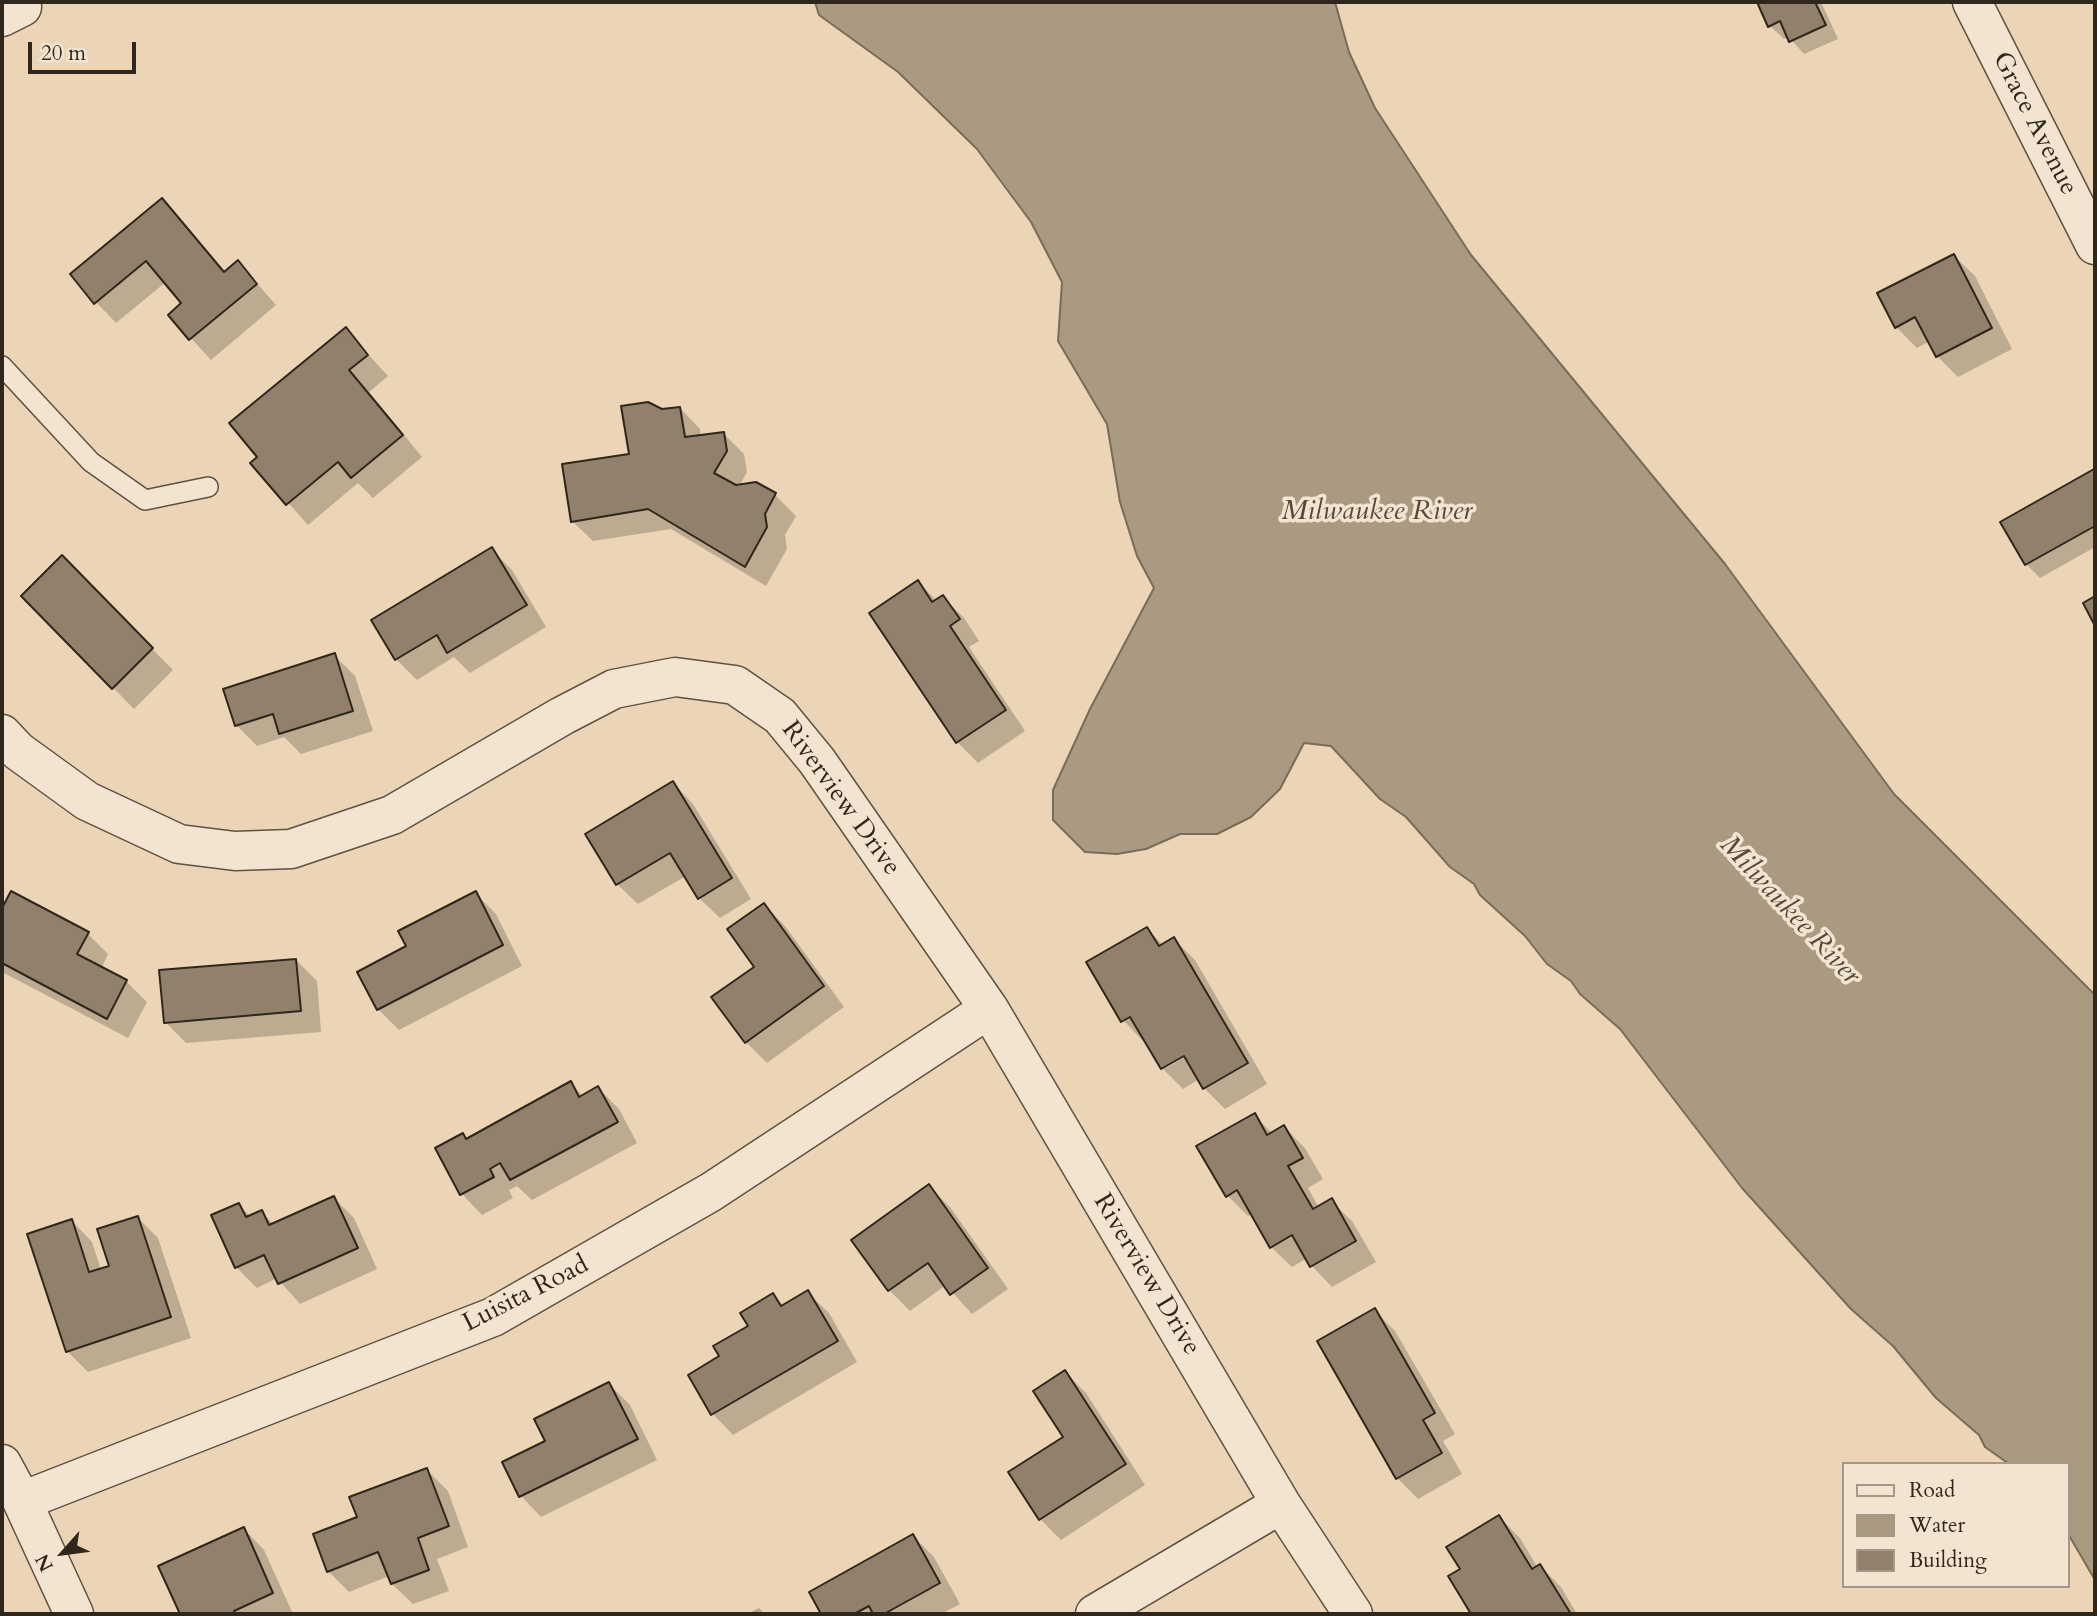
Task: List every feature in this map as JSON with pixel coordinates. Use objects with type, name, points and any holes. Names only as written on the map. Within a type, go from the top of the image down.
[{"type":"street","name":"Grace Avenue","points":[[1972,2],[2095,245]]},
{"type":"street","name":"Riverview Drive","points":[[2,734],[19,751],[87,802],[179,844],[235,851],[291,849],[392,816],[562,716],[614,690],[675,677],[735,685],[780,716],[817,761],[989,1009],[1281,1504],[1353,1614]]},
{"type":"street","name":"Luisita Road","points":[[22,1501],[493,1317],[711,1192],[989,1009]]},
{"type":"street","points":[[2,1464],[75,1614]]},
{"type":"street","points":[[1095,1614],[1281,1504]]},
{"type":"lane","points":[[2,366],[91,462],[145,500],[208,487]]},
{"type":"water","name":"Milwaukee River","points":[[815,2],[1335,2],[1349,52],[1375,108],[1471,255],[1725,564],[1894,794],[2095,995],[2095,1580],[2069,1535],[2069,1462],[2006,1462],[1985,1447],[1979,1435],[1936,1398],[1893,1346],[1851,1309],[1742,1188],[1620,1029],[1580,994],[1571,981],[1547,964],[1525,936],[1480,895],[1474,884],[1450,867],[1406,817],[1380,799],[1331,746],[1304,743],[1280,789],[1251,817],[1217,834],[1180,834],[1146,849],[1117,854],[1085,852],[1053,820],[1053,790],[1090,709],[1154,588],[1137,556],[1120,502],[1107,424],[1058,341],[1062,282],[1031,222],[977,149],[898,72],[819,15]]},
{"type":"building","points":[[1757,2],[1815,2],[1826,25],[1789,42],[1780,21],[1768,27]]},
{"type":"building","points":[[162,198],[224,272],[238,260],[257,284],[189,340],[168,315],[181,303],[146,261],[94,304],[70,274]]},
{"type":"building","points":[[1954,254],[1992,328],[1936,357],[1915,317],[1895,328],[1877,293]]},
{"type":"building","points":[[346,327],[368,355],[349,370],[403,435],[351,478],[338,462],[286,505],[250,463],[257,457],[229,423]]},
{"type":"building","points":[[648,402],[662,409],[680,407],[685,437],[724,432],[727,451],[714,473],[736,485],[756,482],[776,493],[765,514],[767,527],[745,567],[648,509],[571,522],[562,464],[629,454],[621,406]]},
{"type":"building","points":[[2094,469],[2095,526],[2025,565],[2000,522]]},
{"type":"building","points":[[492,547],[527,605],[447,653],[437,635],[395,660],[371,620]]},
{"type":"building","points":[[62,555],[153,648],[112,689],[21,596]]},
{"type":"building","points":[[918,580],[932,602],[943,595],[960,619],[950,626],[1006,710],[956,743],[869,613]]},
{"type":"building","points":[[2095,596],[2095,626],[2083,603]]},
{"type":"building","points":[[335,653],[353,711],[279,734],[273,714],[235,726],[223,689]]},
{"type":"building","points":[[673,781],[732,878],[698,899],[670,853],[616,885],[585,834]]},
{"type":"building","points":[[11,891],[89,932],[77,954],[127,980],[107,1019],[2,963],[2,908]]},
{"type":"building","points":[[476,891],[503,945],[377,1010],[357,972],[406,946],[398,931]]},
{"type":"building","points":[[764,903],[824,986],[745,1043],[711,997],[754,967],[727,929]]},
{"type":"building","points":[[1147,927],[1159,946],[1174,937],[1248,1063],[1203,1089],[1184,1056],[1161,1069],[1130,1017],[1121,1022],[1086,962]]},
{"type":"building","points":[[296,959],[301,1011],[164,1023],[159,970]]},
{"type":"building","points":[[571,1081],[579,1097],[598,1086],[618,1122],[510,1180],[500,1163],[490,1169],[494,1177],[460,1195],[435,1148],[463,1133],[466,1139]]},
{"type":"building","points":[[1255,1113],[1267,1135],[1284,1125],[1303,1158],[1288,1166],[1313,1209],[1332,1198],[1356,1241],[1310,1267],[1292,1235],[1270,1248],[1237,1190],[1226,1197],[1196,1146]]},
{"type":"building","points":[[929,1184],[988,1268],[950,1295],[928,1263],[888,1291],[851,1240]]},
{"type":"building","points":[[334,1196],[358,1248],[278,1284],[264,1255],[235,1268],[211,1215],[239,1203],[246,1217],[262,1210],[269,1225]]},
{"type":"building","points":[[138,1216],[171,1317],[66,1352],[27,1234],[72,1219],[89,1272],[109,1266],[97,1229]]},
{"type":"building","points":[[808,1290],[838,1341],[711,1415],[688,1375],[719,1356],[713,1346],[748,1326],[740,1313],[773,1293],[781,1306]]},
{"type":"building","points":[[1375,1308],[1435,1413],[1423,1420],[1442,1453],[1396,1479],[1317,1341]]},
{"type":"building","points":[[1065,1370],[1126,1464],[1039,1520],[1008,1472],[1063,1437],[1033,1391]]},
{"type":"building","points":[[609,1382],[638,1439],[519,1497],[502,1462],[545,1441],[534,1419]]},
{"type":"building","points":[[427,1468],[449,1526],[418,1538],[429,1570],[391,1584],[378,1552],[327,1572],[313,1534],[357,1517],[349,1497]]},
{"type":"building","points":[[1499,1515],[1532,1569],[1540,1564],[1571,1614],[1471,1614],[1448,1576],[1460,1569],[1446,1547]]},
{"type":"building","points":[[244,1527],[273,1593],[234,1611],[236,1614],[180,1614],[158,1566]]},
{"type":"building","points":[[913,1534],[940,1583],[884,1614],[873,1614],[869,1606],[854,1614],[821,1614],[809,1592]]}]
